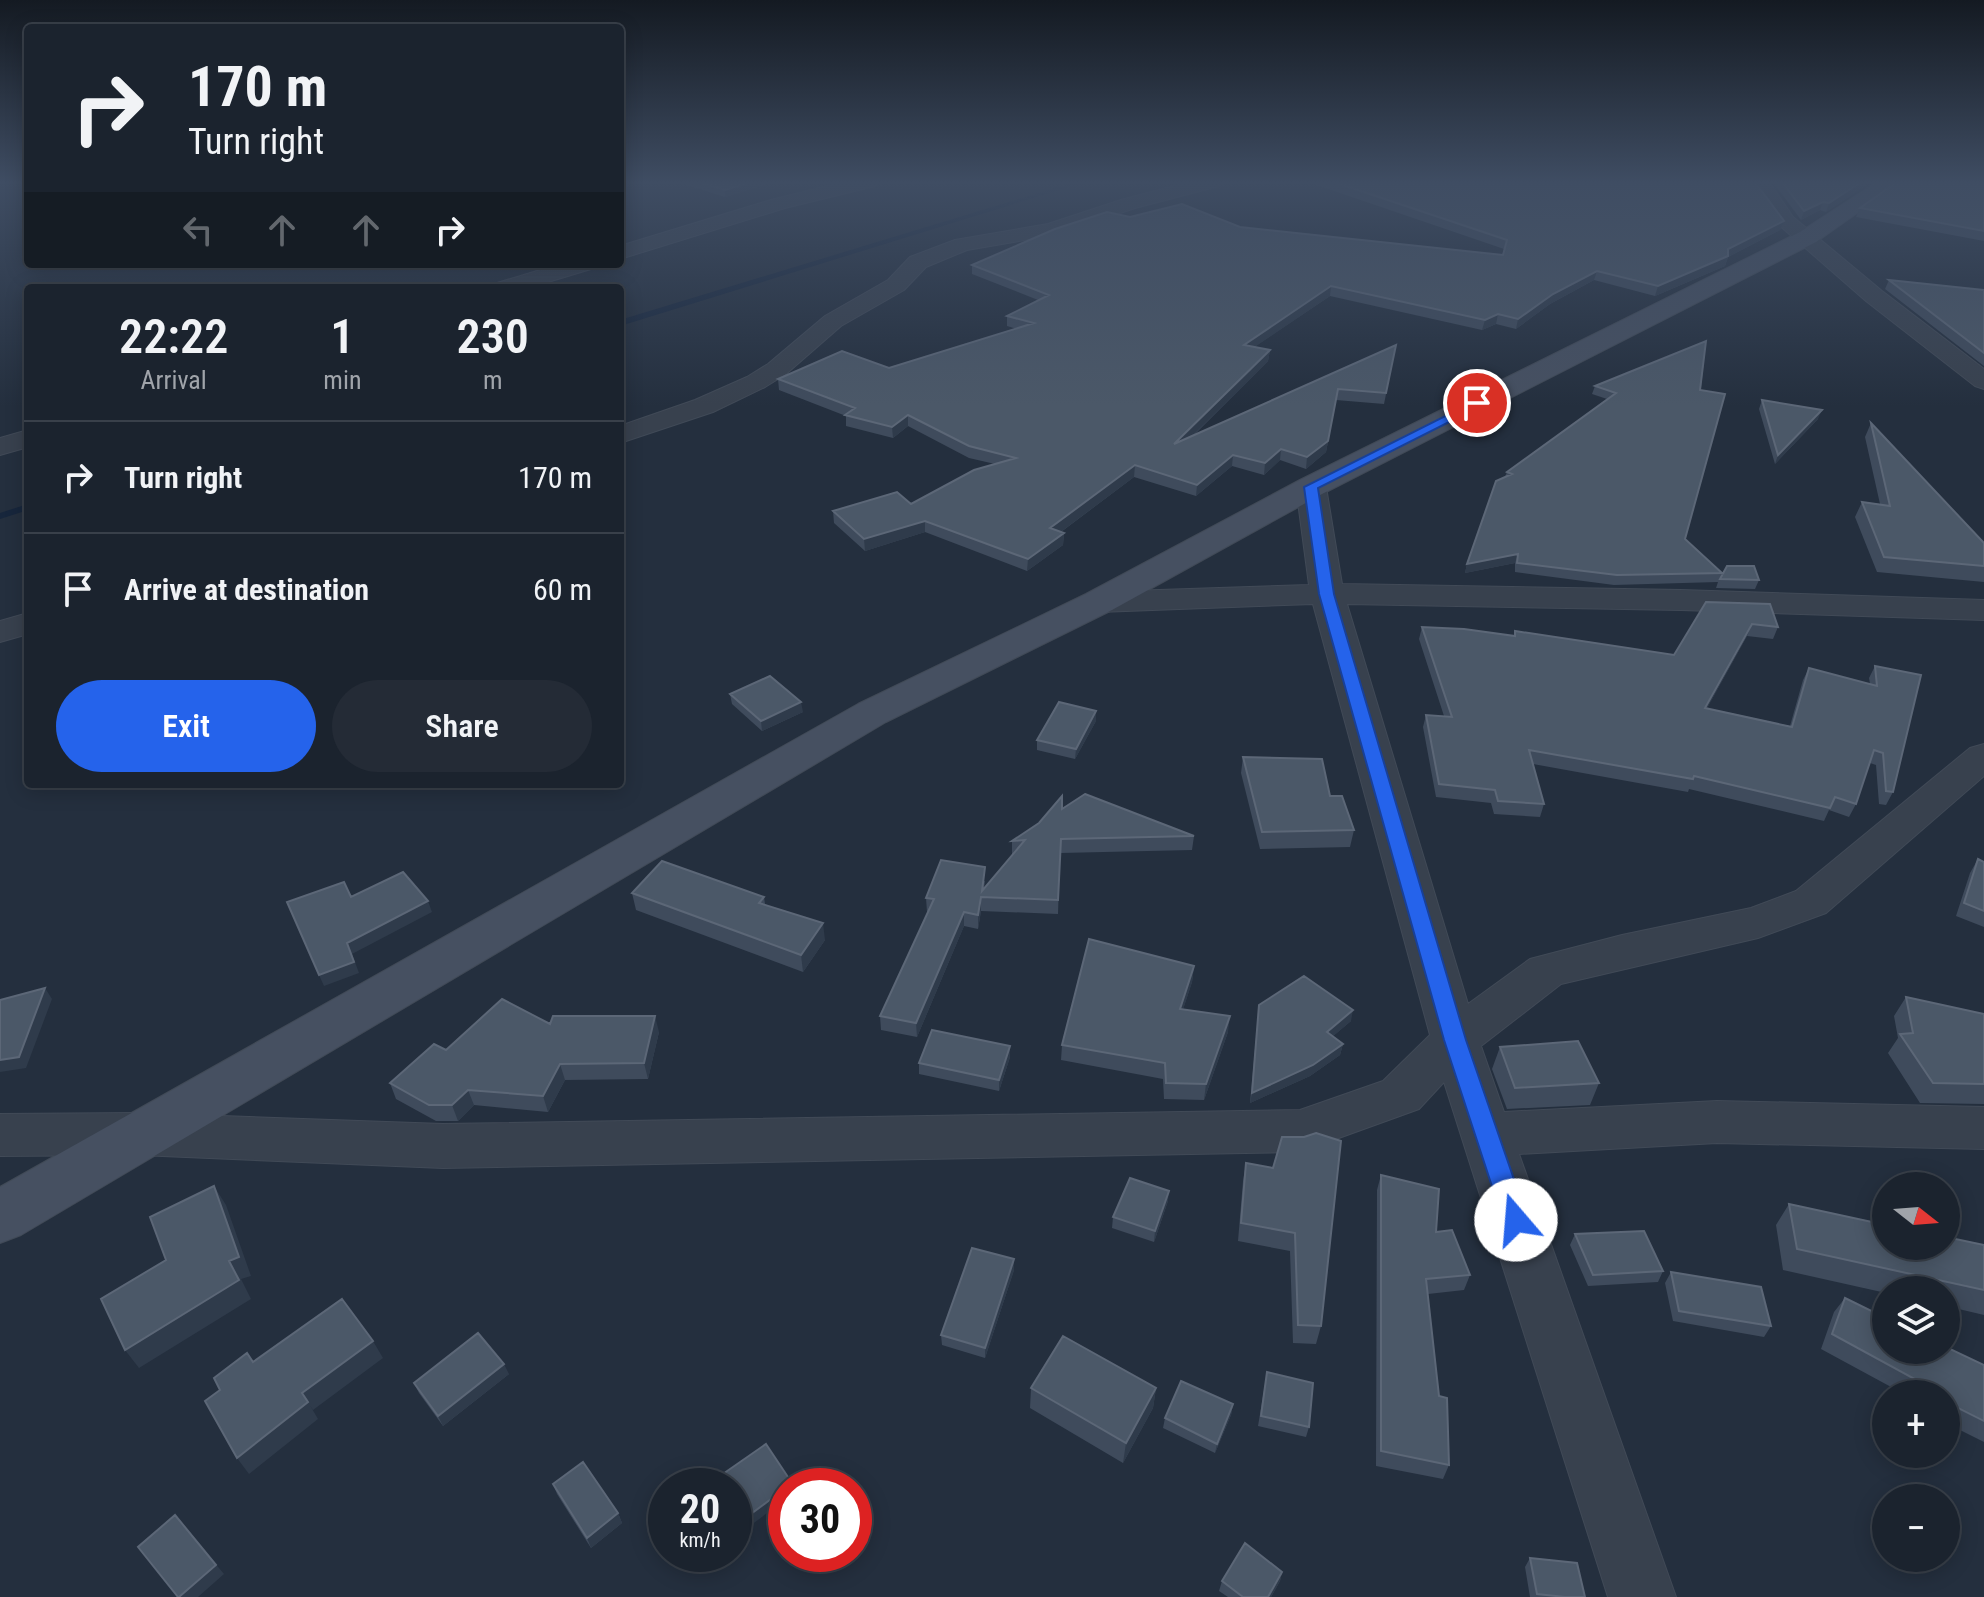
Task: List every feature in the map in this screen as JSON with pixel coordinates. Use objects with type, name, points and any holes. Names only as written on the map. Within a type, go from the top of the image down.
[{"type":"street","points":[[624,434],[704,406],[756,382],[777,369],[833,321],[896,285],[918,262],[931,257]]},
{"type":"street","points":[[0,1217],[872,713],[1099,602],[1311,487],[1769,257]]},
{"type":"street","points":[[1830,257],[1874,296],[1984,381]]},
{"type":"street","points":[[518,284],[570,268]]},
{"type":"street","points":[[0,447],[24,439]]},
{"type":"street","points":[[1311,487],[1327,594],[1455,1040],[1642,1597]]},
{"type":"street","points":[[1099,602],[1327,594],[1681,600],[1984,610]]},
{"type":"street","points":[[0,632],[24,624]]},
{"type":"street","points":[[0,1135],[139,1134],[443,1146],[1300,1131],[1401,1095],[1455,1040],[1546,971],[1758,922],[1811,902],[1984,756]]},
{"type":"street","points":[[1487,1134],[1717,1122],[1984,1128]]},
{"type":"building","points":[[992,257],[1727,257],[1658,286],[1597,271],[1553,294],[1518,319],[1498,314],[1485,320],[1331,286],[1244,345],[1270,350],[1174,444],[1396,345],[1386,393],[1338,389],[1328,441],[1307,457],[1281,449],[1265,463],[1233,455],[1197,485],[1135,465],[1050,528],[1064,533],[1028,559],[925,521],[864,539],[833,511],[897,492],[911,504],[974,470],[1016,458],[969,446],[908,415],[892,427],[845,415],[855,408],[778,379],[842,351],[889,368],[1034,323],[1007,316],[1049,295],[972,265]]},
{"type":"building","points":[[1889,280],[1984,290],[1984,353]]},
{"type":"building","points":[[1706,341],[1700,390],[1725,394],[1685,539],[1722,573],[1617,575],[1517,563],[1518,554],[1467,564],[1496,481],[1512,474],[1507,472],[1616,393],[1595,386]]},
{"type":"building","points":[[1762,400],[1822,410],[1778,455]]},
{"type":"building","points":[[1871,423],[1984,543],[1984,566],[1884,557],[1862,502],[1890,506]]},
{"type":"building","points":[[1727,566],[1754,566],[1759,580],[1720,579]]},
{"type":"building","points":[[1706,602],[1770,604],[1778,627],[1752,624],[1705,708],[1792,727],[1809,668],[1877,686],[1875,666],[1921,675],[1893,792],[1886,791],[1883,753],[1874,750],[1856,804],[1835,797],[1830,808],[1694,776],[1693,779],[1529,750],[1544,804],[1498,801],[1495,790],[1439,784],[1426,715],[1452,717],[1422,627],[1515,636],[1515,631],[1674,655]]},
{"type":"building","points":[[770,676],[801,702],[761,721],[730,694]]},
{"type":"building","points":[[1059,702],[1096,711],[1076,749],[1037,740]]},
{"type":"building","points":[[1243,757],[1322,759],[1330,796],[1342,796],[1354,830],[1262,832]]},
{"type":"building","points":[[1085,794],[1194,836],[1061,839],[1058,900],[981,897],[978,915],[964,912],[916,1023],[880,1016],[934,899],[926,898],[941,860],[985,867],[982,891],[1025,840],[1012,841],[1039,823],[1062,796],[1062,809]]},
{"type":"building","points":[[1978,859],[1984,862],[1984,911],[1964,903]]},
{"type":"building","points":[[662,861],[764,897],[759,903],[823,923],[801,955],[632,893]]},
{"type":"building","points":[[403,872],[428,901],[347,943],[354,962],[319,975],[287,902],[344,882],[351,897]]},
{"type":"building","points":[[1089,939],[1194,966],[1180,1009],[1230,1016],[1206,1084],[1166,1083],[1165,1063],[1062,1045]]},
{"type":"building","points":[[1304,976],[1353,1010],[1327,1032],[1343,1044],[1313,1065],[1252,1093],[1259,1005]]},
{"type":"building","points":[[45,988],[19,1057],[0,1060],[0,1000]]},
{"type":"building","points":[[1906,997],[1984,1014],[1984,1084],[1933,1083],[1900,1034],[1913,1033]]},
{"type":"building","points":[[502,999],[550,1024],[553,1016],[655,1016],[644,1063],[560,1064],[543,1096],[468,1090],[452,1105],[429,1105],[390,1083],[434,1044],[446,1050]]},
{"type":"building","points":[[932,1030],[1010,1046],[999,1080],[919,1063]]},
{"type":"building","points":[[1578,1041],[1599,1083],[1515,1088],[1500,1047]]},
{"type":"building","points":[[1316,1133],[1341,1141],[1321,1326],[1298,1325],[1295,1233],[1241,1223],[1246,1163],[1273,1168],[1282,1137],[1304,1137]]},
{"type":"building","points":[[1381,1175],[1439,1189],[1436,1232],[1452,1230],[1470,1275],[1426,1279],[1439,1396],[1447,1398],[1449,1465],[1381,1451]]},
{"type":"building","points":[[1130,1178],[1169,1191],[1155,1231],[1113,1217]]},
{"type":"building","points":[[214,1186],[239,1257],[229,1261],[239,1280],[125,1350],[101,1299],[166,1260],[150,1217]]},
{"type":"building","points":[[1789,1204],[1872,1222],[1872,1260],[1960,1260],[1960,1240],[1984,1245],[1984,1290],[1960,1285],[1960,1276],[1920,1276],[1797,1249]]},
{"type":"building","points":[[1644,1231],[1663,1271],[1593,1275],[1575,1234]]},
{"type":"building","points":[[972,1248],[1014,1259],[985,1348],[941,1335]]},
{"type":"building","points":[[1671,1272],[1761,1287],[1771,1326],[1679,1311]]},
{"type":"building","points":[[1845,1298],[1872,1311],[1872,1356],[1832,1334]]},
{"type":"building","points":[[342,1299],[373,1341],[302,1393],[308,1402],[237,1458],[205,1401],[220,1390],[214,1378],[247,1353],[253,1362]]},
{"type":"building","points":[[478,1333],[504,1364],[438,1416],[414,1383]]},
{"type":"building","points":[[1063,1336],[1156,1388],[1126,1443],[1031,1388]]},
{"type":"building","points":[[1960,1354],[1984,1365],[1984,1421],[1960,1409],[1960,1380],[1916,1380],[1887,1364],[1960,1364]]},
{"type":"building","points":[[1267,1372],[1313,1383],[1309,1427],[1261,1416]]},
{"type":"building","points":[[1181,1381],[1233,1404],[1217,1444],[1165,1418]]},
{"type":"building","points":[[766,1444],[782,1468],[768,1468],[768,1501],[752,1513],[752,1468],[732,1468]]},
{"type":"building","points":[[583,1462],[618,1513],[587,1538],[553,1484]]},
{"type":"building","points":[[175,1515],[216,1565],[179,1597],[138,1547]]},
{"type":"building","points":[[1245,1543],[1282,1572],[1268,1597],[1243,1597],[1222,1581]]},
{"type":"building","points":[[1530,1558],[1577,1563],[1585,1597],[1537,1594]]},
{"type":"waterway","points":[[624,322],[838,257]]},
{"type":"waterway","points":[[0,516],[24,508]]},
{"type":"route","points":[[1477,403],[1311,487],[1327,594],[1455,1040],[1516,1220]]}]
